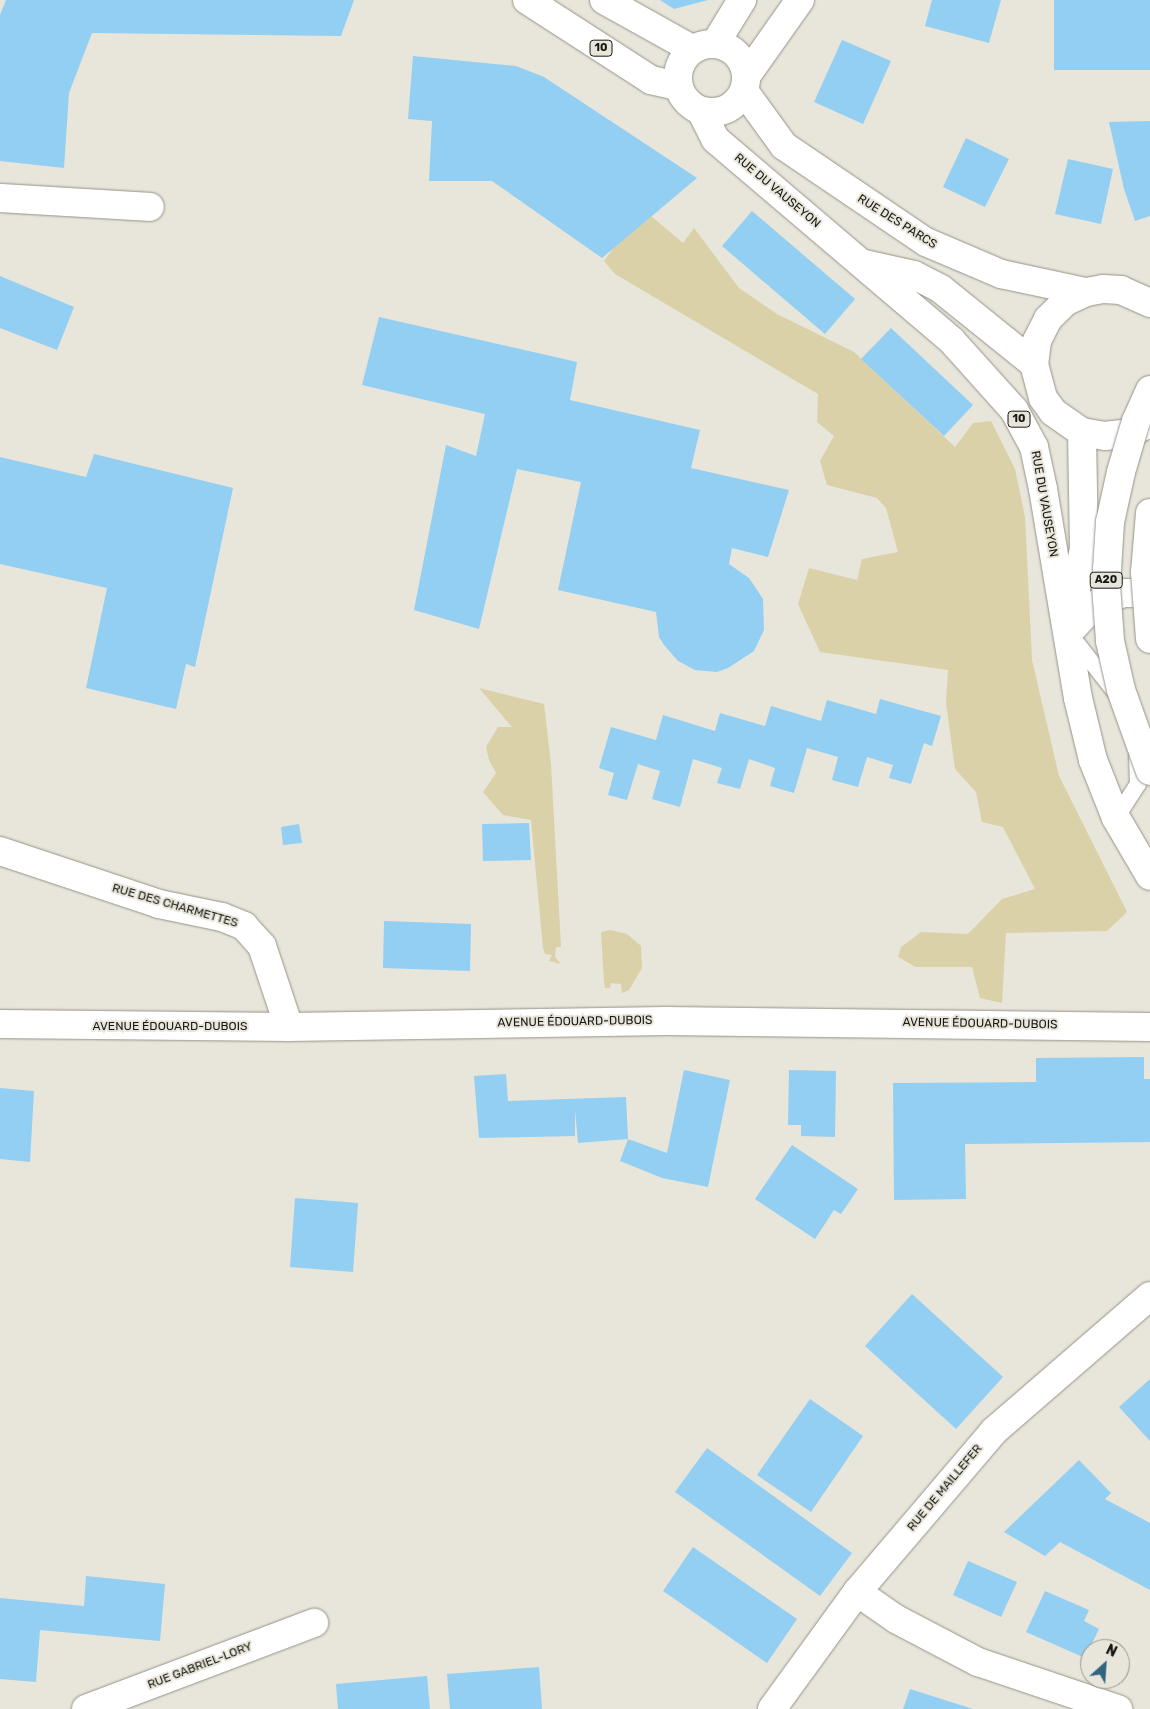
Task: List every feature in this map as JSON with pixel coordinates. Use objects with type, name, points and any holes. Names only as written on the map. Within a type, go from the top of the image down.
[{"type":"main road","name":"10","points":[[527,0],[651,80],[678,86]]},
{"type":"main road","points":[[604,0],[704,46],[736,53],[745,83]]},
{"type":"main road","points":[[742,0],[704,46],[680,66],[678,86],[687,101],[701,111],[723,111],[732,106],[800,0]]},
{"type":"main road","name":"RUE DES PARCS","points":[[745,83],[784,146],[926,242],[1001,274],[1086,292]]},
{"type":"main road","name":"RUE DU VAUSEYON","points":[[701,111],[715,139],[952,341],[1014,410],[1034,447],[1093,760],[1116,818]]},
{"type":"main road","points":[[0,198],[150,206]]},
{"type":"main road","points":[[862,264],[896,269],[942,289],[1034,364]]},
{"type":"main road","points":[[1150,303],[1121,290],[1086,292],[1065,302],[1048,319],[1037,341],[1034,364],[1043,398],[1053,412],[1082,432],[1105,436],[1129,433],[1150,423],[1150,431]]},
{"type":"main road","name":"A20","points":[[1150,390],[1136,421],[1120,472],[1110,522],[1106,585],[1110,641],[1121,690],[1150,771]]},
{"type":"main road","name":"RUE DU VAUSEYON","points":[[1068,633],[1084,548],[1082,432]]},
{"type":"main road","points":[[1150,513],[1145,572],[1150,639]]},
{"type":"main road","points":[[1068,633],[1094,605],[1123,593],[1150,593]]},
{"type":"main road","name":"10","points":[[1116,818],[1150,876]]},
{"type":"main road","name":"RUE DES CHARMETTES","points":[[0,851],[159,904],[222,917],[244,926],[262,946],[289,1028]]},
{"type":"main road","name":"AVENUE ÉDOUARD-DUBOIS","points":[[0,1024],[289,1028],[666,1021],[1147,1026]]},
{"type":"main road","name":"RUE DE MAILLEFER","points":[[772,1709],[857,1592],[994,1431],[1150,1296]]},
{"type":"main road","points":[[857,1592],[896,1619],[978,1662],[1118,1709]]},
{"type":"main road","name":"RUE GABRIEL-LORY","points":[[86,1709],[314,1623]]},
{"type":"lane","points":[[1068,633],[1112,686],[1122,706],[1138,761],[1138,784],[1116,818]]},
{"type":"shaded area","points":[[643,209],[683,243],[694,228],[739,288],[777,314],[854,352],[955,447],[973,423],[991,421],[1015,469],[1025,517],[1032,660],[1059,776],[1127,912],[1107,931],[1006,933],[1002,1003],[980,998],[972,967],[916,967],[898,957],[901,947],[921,932],[968,934],[1002,899],[1035,889],[1003,827],[982,822],[976,792],[955,769],[946,703],[948,670],[820,652],[798,604],[809,568],[857,580],[862,559],[898,552],[886,508],[877,498],[827,485],[820,461],[834,436],[817,422],[818,394],[615,274],[604,261]]},
{"type":"shaded area","points":[[479,688],[544,704],[551,764],[561,947],[556,947],[555,957],[561,964],[549,961],[552,955],[545,954],[543,948],[531,820],[503,815],[483,792],[496,773],[489,760],[486,747],[498,727],[512,727]]},
{"type":"shaded area","points":[[610,930],[627,934],[641,946],[642,968],[629,990],[622,993],[621,984],[611,983],[610,988],[605,988],[601,932]]},
{"type":"building","points":[[6,0],[354,0],[341,36],[92,33],[69,93],[64,168],[0,161],[0,15]]},
{"type":"building","points":[[660,0],[708,0],[674,9]]},
{"type":"building","points":[[932,0],[1001,0],[989,43],[925,26]]},
{"type":"building","points":[[1054,0],[1150,0],[1150,70],[1054,70]]},
{"type":"building","points":[[842,40],[891,61],[863,124],[814,102]]},
{"type":"building","points":[[413,56],[516,66],[544,77],[697,178],[602,258],[492,181],[429,181],[432,121],[408,119]]},
{"type":"building","points":[[1150,121],[1150,216],[1135,221],[1124,189],[1109,122]]},
{"type":"building","points":[[966,138],[1009,159],[985,207],[943,187]]},
{"type":"building","points":[[1068,159],[1113,169],[1101,224],[1055,214]]},
{"type":"building","points":[[752,211],[855,299],[825,334],[722,246]]},
{"type":"building","points":[[0,276],[74,307],[57,350],[0,328]]},
{"type":"building","points":[[379,317],[577,362],[570,400],[700,430],[691,468],[789,490],[768,557],[732,548],[729,564],[749,578],[763,599],[764,630],[754,651],[728,668],[717,672],[695,670],[678,661],[664,645],[659,637],[656,612],[558,590],[581,482],[517,469],[479,629],[414,610],[446,445],[476,456],[485,414],[362,385]]},
{"type":"building","points":[[891,328],[973,405],[944,436],[861,359]]},
{"type":"building","points":[[94,454],[233,488],[195,667],[186,664],[176,709],[86,688],[107,588],[0,564],[0,457],[86,477]]},
{"type":"building","points":[[880,699],[941,716],[932,746],[924,743],[911,784],[889,778],[893,765],[867,757],[858,787],[832,780],[838,757],[807,748],[794,793],[770,786],[775,768],[749,759],[740,789],[717,783],[722,768],[693,759],[680,807],[652,799],[660,771],[638,764],[627,800],[608,795],[614,773],[599,768],[611,727],[656,740],[663,715],[715,731],[720,713],[765,726],[771,706],[821,721],[827,700],[876,714]]},
{"type":"building","points":[[529,823],[531,860],[483,861],[482,824]]},
{"type":"building","points":[[299,824],[302,843],[283,845],[281,827]]},
{"type":"building","points":[[384,921],[471,924],[470,971],[383,968]]},
{"type":"building","points":[[1144,1057],[1144,1079],[1150,1079],[1150,1142],[965,1144],[966,1199],[894,1200],[893,1083],[1036,1082],[1036,1058]]},
{"type":"building","points":[[684,1070],[730,1080],[708,1187],[662,1178],[620,1161],[628,1139],[667,1153]]},
{"type":"building","points":[[789,1070],[836,1071],[835,1137],[801,1136],[801,1125],[788,1125]]},
{"type":"building","points":[[506,1074],[508,1101],[626,1097],[628,1139],[578,1143],[575,1110],[575,1136],[479,1138],[474,1076]]},
{"type":"building","points":[[0,1088],[34,1091],[30,1162],[0,1159]]},
{"type":"building","points":[[792,1145],[858,1189],[841,1214],[834,1210],[815,1239],[755,1199]]},
{"type":"building","points":[[295,1198],[358,1203],[353,1272],[290,1267]]},
{"type":"building","points":[[912,1294],[1003,1377],[956,1429],[865,1346]]},
{"type":"building","points":[[1150,1379],[1150,1441],[1119,1407]]},
{"type":"building","points":[[810,1399],[863,1436],[811,1512],[757,1475]]},
{"type":"building","points":[[707,1448],[852,1553],[820,1596],[675,1492]]},
{"type":"building","points":[[1079,1460],[1111,1493],[1105,1499],[1150,1523],[1150,1590],[1060,1542],[1045,1556],[1004,1532]]},
{"type":"building","points":[[693,1547],[797,1619],[767,1663],[663,1591]]},
{"type":"building","points":[[968,1561],[1017,1582],[1001,1617],[953,1595]]},
{"type":"building","points":[[86,1576],[165,1584],[160,1641],[40,1630],[36,1682],[0,1679],[0,1598],[84,1606]]},
{"type":"building","points":[[1045,1591],[1089,1610],[1084,1621],[1099,1629],[1094,1639],[1080,1639],[1080,1656],[1026,1632]]},
{"type":"building","points":[[539,1667],[542,1709],[450,1709],[447,1674]]},
{"type":"building","points":[[427,1676],[430,1709],[338,1709],[336,1684]]},
{"type":"building","points":[[910,1689],[973,1709],[903,1709]]}]
